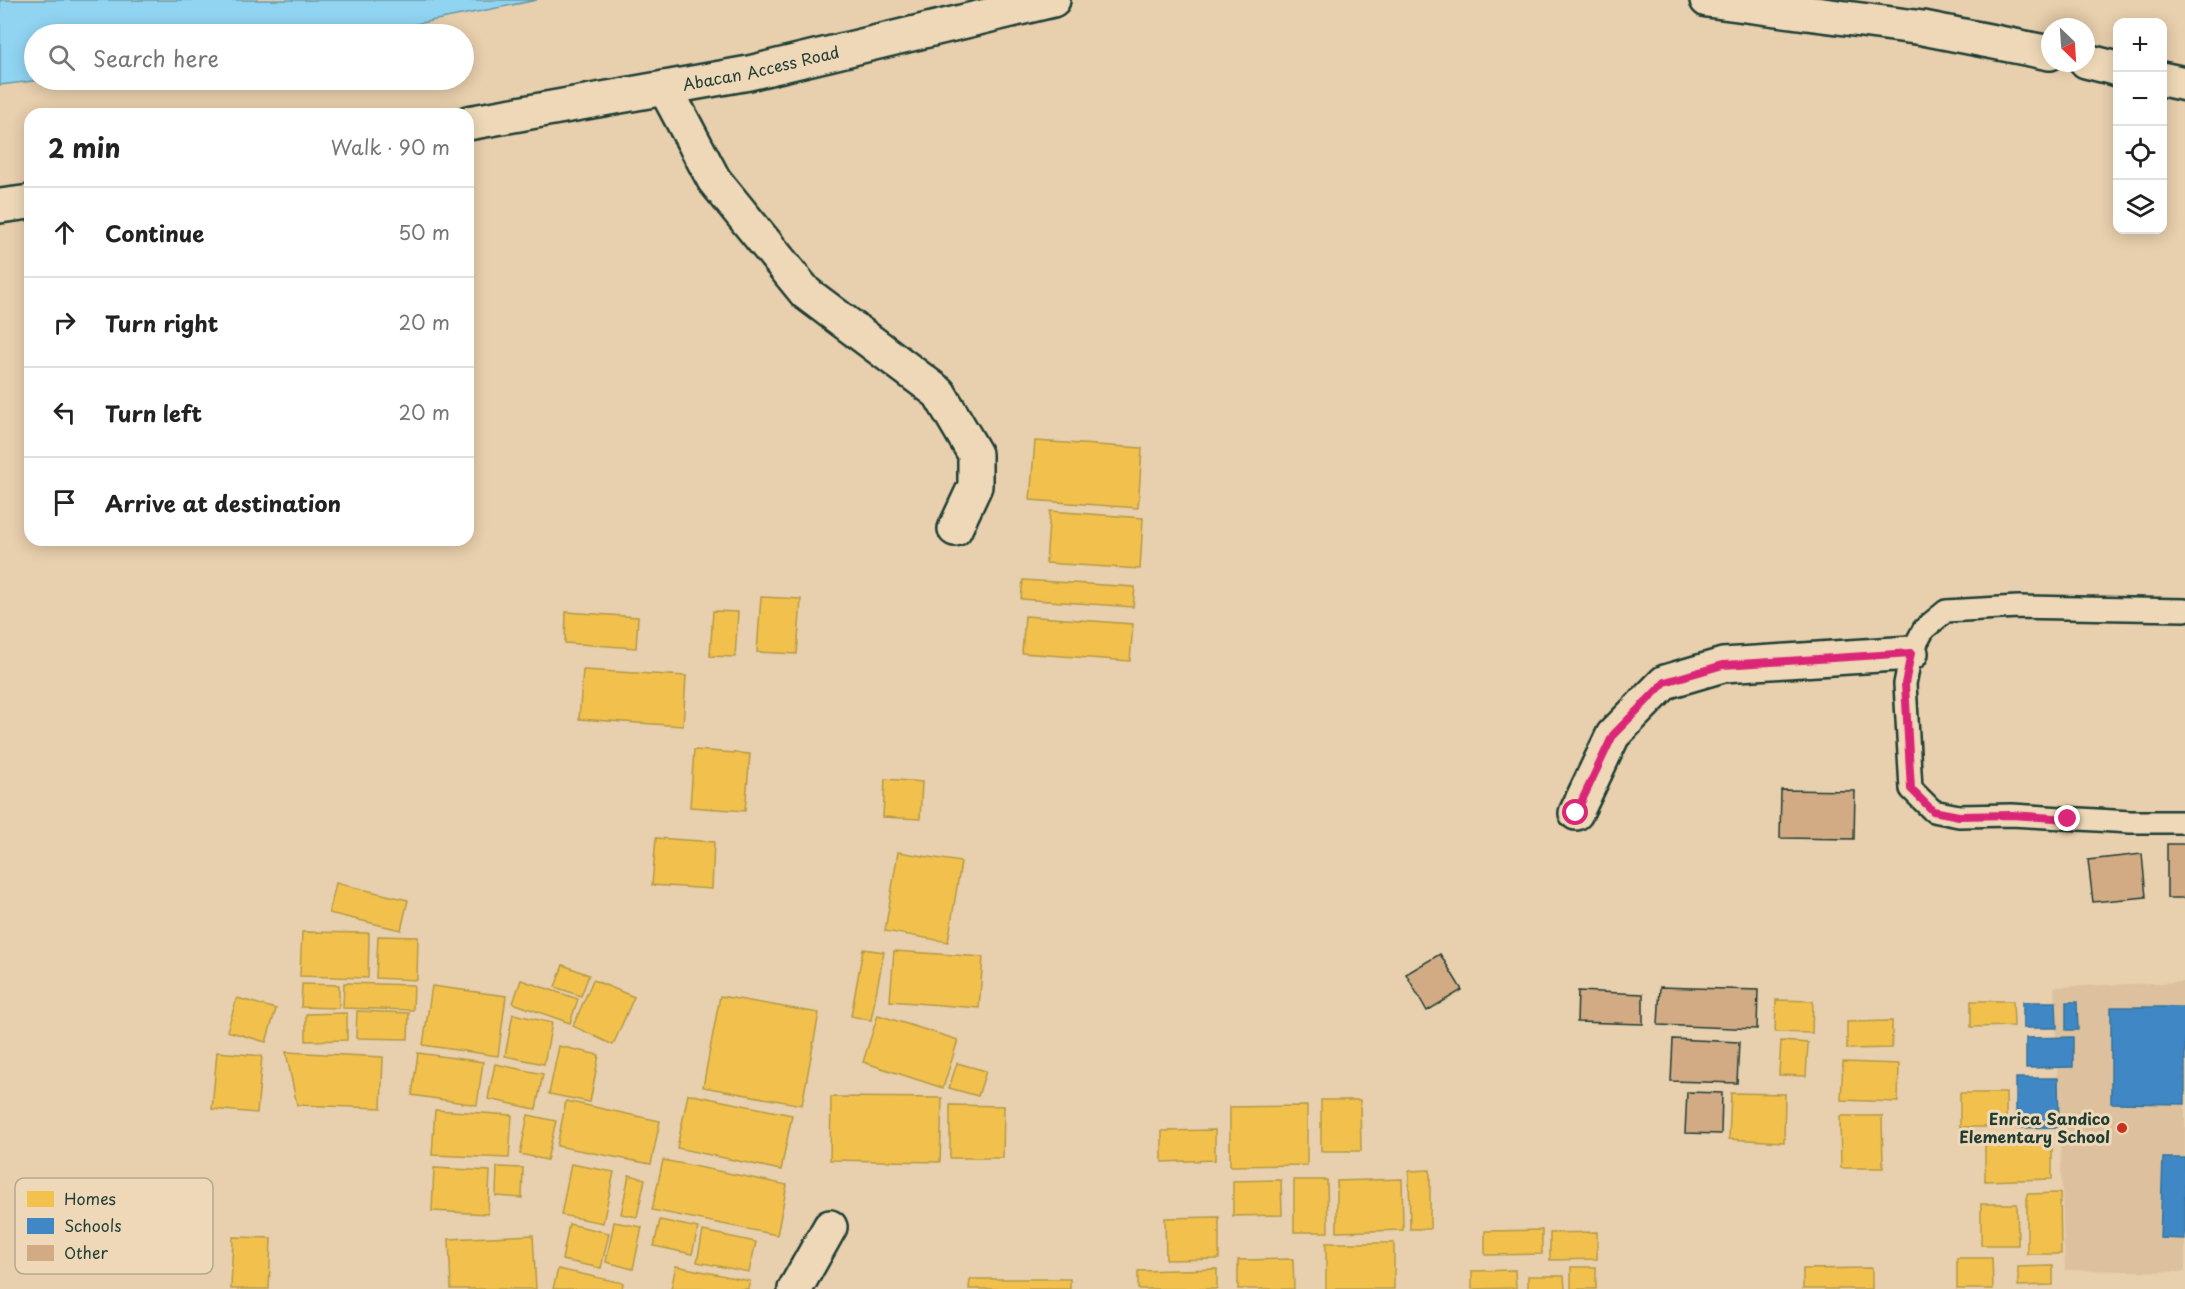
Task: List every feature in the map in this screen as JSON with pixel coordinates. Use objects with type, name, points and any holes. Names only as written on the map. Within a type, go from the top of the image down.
[{"type":"street","name":"Abacan Access Road","points":[[474,122],[749,73],[1053,0]]},
{"type":"street","points":[[1707,0],[1923,28],[2041,51]]},
{"type":"street","points":[[2095,64],[2113,68]]},
{"type":"street","points":[[2167,80],[2185,84]]},
{"type":"street","points":[[665,88],[714,180],[806,293],[939,393],[975,454],[975,486],[955,529]]},
{"type":"street","points":[[0,206],[24,203]]},
{"type":"street","points":[[1576,813],[1613,735],[1665,682],[1723,665],[1911,653]]},
{"type":"street","points":[[795,1289],[830,1227]]},
{"type":"lane","points":[[2185,610],[2018,607],[1946,611],[1924,629],[1911,653],[1905,684],[1911,789],[1933,811],[1959,816],[2012,815],[2130,822],[2185,822]]},
{"type":"shaded area","name":"Enrica Sandico Elementary School","points":[[2185,982],[2185,1272],[2065,1270],[2054,987]]},
{"type":"water","points":[[0,0],[537,0],[416,24],[24,24],[24,82],[0,85]]},
{"type":"building: Homes","points":[[1035,441],[1142,448],[1138,508],[1030,500]]},
{"type":"building: Homes","points":[[1050,511],[1143,518],[1140,569],[1046,563]]},
{"type":"building: Homes","points":[[1023,580],[1135,587],[1133,607],[1021,599]]},
{"type":"building: Homes","points":[[761,597],[801,599],[797,654],[757,652]]},
{"type":"building: Homes","points":[[713,611],[738,612],[735,657],[710,656]]},
{"type":"building: Homes","points":[[566,612],[638,617],[636,648],[565,643]]},
{"type":"building: Homes","points":[[1025,616],[1133,624],[1130,661],[1022,653]]},
{"type":"building: Homes","points":[[583,670],[686,676],[683,726],[579,719]]},
{"type":"building: Homes","points":[[694,750],[750,754],[745,811],[690,807]]},
{"type":"building: Homes","points":[[885,779],[922,782],[920,819],[883,817]]},
{"type":"building: Homes","points":[[656,838],[714,842],[712,889],[652,885]]},
{"type":"building: Homes","points":[[898,852],[961,862],[948,942],[885,931]]},
{"type":"building: Homes","points":[[336,883],[408,900],[401,930],[329,913]]},
{"type":"building: Homes","points":[[302,932],[369,933],[368,978],[300,976]]},
{"type":"building: Homes","points":[[378,936],[418,937],[417,980],[376,978]]},
{"type":"building: Homes","points":[[863,949],[884,952],[871,1020],[851,1016]]},
{"type":"building: Homes","points":[[894,951],[983,957],[979,1008],[890,1001]]},
{"type":"building: Homes","points":[[563,965],[589,975],[581,996],[555,987]]},
{"type":"building: Homes","points":[[521,980],[578,999],[570,1023],[513,1003]]},
{"type":"building: Homes","points":[[593,980],[634,997],[613,1045],[573,1026]]},
{"type":"building: Homes","points":[[344,983],[414,985],[413,1010],[343,1008]]},
{"type":"building: Homes","points":[[302,984],[339,985],[339,1008],[301,1007]]},
{"type":"building: Homes","points":[[432,986],[506,996],[498,1056],[423,1045]]},
{"type":"building: Homes","points":[[720,996],[819,1013],[802,1105],[703,1087]]},
{"type":"building: Homes","points":[[237,998],[276,1009],[266,1042],[227,1031]]},
{"type":"building: Homes","points":[[1776,1000],[1813,1001],[1812,1033],[1775,1032]]},
{"type":"building: Homes","points":[[1971,1001],[2013,1001],[2014,1026],[1971,1027]]},
{"type":"building: Homes","points":[[357,1011],[409,1013],[408,1039],[356,1038]]},
{"type":"building: Homes","points":[[347,1013],[347,1040],[306,1041],[306,1014]]},
{"type":"building: Homes","points":[[513,1014],[552,1023],[544,1064],[505,1056]]},
{"type":"building: Homes","points":[[878,1015],[958,1040],[943,1088],[863,1062]]},
{"type":"building: Homes","points":[[1892,1021],[1892,1048],[1847,1049],[1847,1022]]},
{"type":"building: Homes","points":[[1781,1041],[1808,1043],[1806,1076],[1779,1075]]},
{"type":"building: Homes","points":[[559,1046],[599,1055],[590,1102],[549,1094]]},
{"type":"building: Homes","points":[[217,1052],[262,1056],[257,1113],[212,1109]]},
{"type":"building: Homes","points":[[286,1052],[383,1057],[381,1108],[297,1105]]},
{"type":"building: Homes","points":[[418,1053],[483,1062],[477,1105],[412,1095]]},
{"type":"building: Homes","points":[[1843,1062],[1899,1064],[1898,1102],[1841,1100]]},
{"type":"building: Homes","points":[[957,1063],[986,1071],[978,1096],[949,1088]]},
{"type":"building: Homes","points":[[495,1064],[543,1074],[536,1109],[488,1099]]},
{"type":"building: Homes","points":[[1731,1093],[1785,1094],[1784,1142],[1729,1139]]},
{"type":"building: Homes","points":[[1960,1093],[2006,1093],[2006,1127],[1960,1127]]},
{"type":"building: Homes","points":[[688,1094],[792,1115],[781,1170],[677,1148]]},
{"type":"building: Homes","points":[[831,1097],[942,1098],[940,1162],[830,1160]]},
{"type":"building: Homes","points":[[1321,1100],[1360,1100],[1361,1151],[1321,1151]]},
{"type":"building: Homes","points":[[566,1101],[660,1121],[651,1164],[557,1146]]},
{"type":"building: Homes","points":[[950,1105],[1004,1106],[1003,1158],[950,1158]]},
{"type":"building: Homes","points":[[1307,1106],[1307,1165],[1230,1166],[1230,1107]]},
{"type":"building: Homes","points":[[435,1110],[512,1115],[509,1158],[432,1155]]},
{"type":"building: Homes","points":[[528,1115],[556,1121],[547,1160],[520,1154]]},
{"type":"building: Homes","points":[[1840,1116],[1882,1116],[1883,1168],[1841,1168]]},
{"type":"building: Homes","points":[[1215,1130],[1215,1160],[1162,1162],[1162,1131]]},
{"type":"building: Homes","points":[[2052,1137],[2052,1179],[1985,1181],[1985,1138]]},
{"type":"building: Homes","points":[[663,1160],[787,1185],[777,1235],[652,1210]]},
{"type":"building: Homes","points":[[571,1164],[614,1172],[603,1223],[561,1215]]},
{"type":"building: Homes","points":[[497,1167],[523,1168],[522,1198],[496,1196]]},
{"type":"building: Homes","points":[[434,1168],[490,1171],[488,1214],[432,1211]]},
{"type":"building: Homes","points":[[1430,1170],[1430,1229],[1410,1229],[1409,1171]]},
{"type":"building: Homes","points":[[629,1175],[645,1179],[637,1217],[621,1214]]},
{"type":"building: Homes","points":[[1402,1179],[1403,1230],[1337,1232],[1337,1181]]},
{"type":"building: Homes","points":[[1281,1180],[1282,1215],[1233,1216],[1233,1181]]},
{"type":"building: Homes","points":[[1294,1180],[1327,1180],[1328,1232],[1294,1232]]},
{"type":"building: Homes","points":[[2060,1193],[2061,1254],[2027,1254],[2027,1194]]},
{"type":"building: Homes","points":[[1981,1204],[2017,1204],[2018,1245],[1981,1245]]},
{"type":"building: Homes","points":[[1219,1217],[1219,1259],[1166,1260],[1165,1218]]},
{"type":"building: Homes","points":[[660,1220],[698,1228],[692,1254],[654,1246]]},
{"type":"building: Homes","points":[[614,1222],[642,1227],[633,1269],[606,1262]]},
{"type":"building: Homes","points":[[569,1224],[609,1233],[601,1268],[562,1260]]},
{"type":"building: Homes","points":[[1542,1230],[1542,1254],[1485,1255],[1485,1231]]},
{"type":"building: Homes","points":[[703,1231],[756,1242],[749,1272],[697,1262]]},
{"type":"building: Homes","points":[[1597,1232],[1597,1259],[1550,1260],[1550,1233]]},
{"type":"building: Homes","points":[[533,1235],[536,1289],[451,1289],[449,1239]]},
{"type":"building: Homes","points":[[233,1237],[271,1238],[269,1289],[231,1289]]},
{"type":"building: Homes","points":[[1326,1243],[1394,1243],[1394,1289],[1326,1289]]},
{"type":"building: Homes","points":[[1957,1258],[1992,1258],[1993,1289],[1957,1289]]},
{"type":"building: Homes","points":[[1293,1259],[1294,1289],[1238,1289],[1238,1260]]},
{"type":"building: Homes","points":[[676,1266],[750,1281],[748,1289],[671,1289]]},
{"type":"building: Homes","points":[[2053,1266],[2053,1285],[2018,1286],[2018,1267]]},
{"type":"building: Homes","points":[[1571,1267],[1596,1267],[1596,1289],[1571,1289]]},
{"type":"building: Homes","points":[[1872,1268],[1872,1289],[1803,1289],[1803,1269]]},
{"type":"building: Homes","points":[[558,1269],[623,1283],[622,1289],[553,1289]]},
{"type":"building: Homes","points":[[1217,1269],[1217,1289],[1138,1289],[1138,1271]]},
{"type":"building: Homes","points":[[1515,1270],[1516,1288],[1472,1289],[1472,1271]]},
{"type":"building: Homes","points":[[1528,1276],[1564,1276],[1565,1289],[1528,1289]]},
{"type":"building: Homes","points":[[970,1279],[1070,1279],[1070,1289],[969,1289]]},
{"type":"building: Schools","points":[[2023,1002],[2056,1002],[2057,1028],[2023,1028]]},
{"type":"building: Schools","points":[[2066,1002],[2077,1002],[2078,1030],[2066,1030]]},
{"type":"building: Schools","points":[[2111,1007],[2185,1007],[2185,1104],[2111,1103]]},
{"type":"building: Schools","points":[[2073,1037],[2073,1067],[2026,1068],[2026,1038]]},
{"type":"building: Schools","points":[[2016,1078],[2058,1078],[2059,1127],[2016,1128]]},
{"type":"building: Schools","points":[[2163,1158],[2185,1158],[2185,1239],[2160,1238]]},
{"type":"building: Other","points":[[1781,790],[1855,791],[1854,839],[1780,838]]},
{"type":"building: Other","points":[[2167,844],[2185,844],[2185,898],[2167,898]]},
{"type":"building: Other","points":[[2142,854],[2146,897],[2093,902],[2088,860]]},
{"type":"building: Other","points":[[1440,954],[1462,990],[1427,1011],[1406,974]]},
{"type":"building: Other","points":[[1660,987],[1758,990],[1757,1029],[1658,1025]]},
{"type":"building: Other","points":[[1578,991],[1643,994],[1643,1024],[1577,1022]]},
{"type":"building: Other","points":[[1673,1039],[1739,1042],[1737,1083],[1671,1081]]},
{"type":"building: Other","points":[[1687,1092],[1722,1093],[1721,1134],[1685,1133]]},
{"type":"place","name":"Enrica Sandico Elementary School","points":[[2122,1128]]},
{"type":"route","points":[[1576,813],[1613,735],[1665,682],[1723,665],[1911,653],[1905,684],[1911,789],[1933,811],[1959,816],[2012,815],[2068,819]]}]
